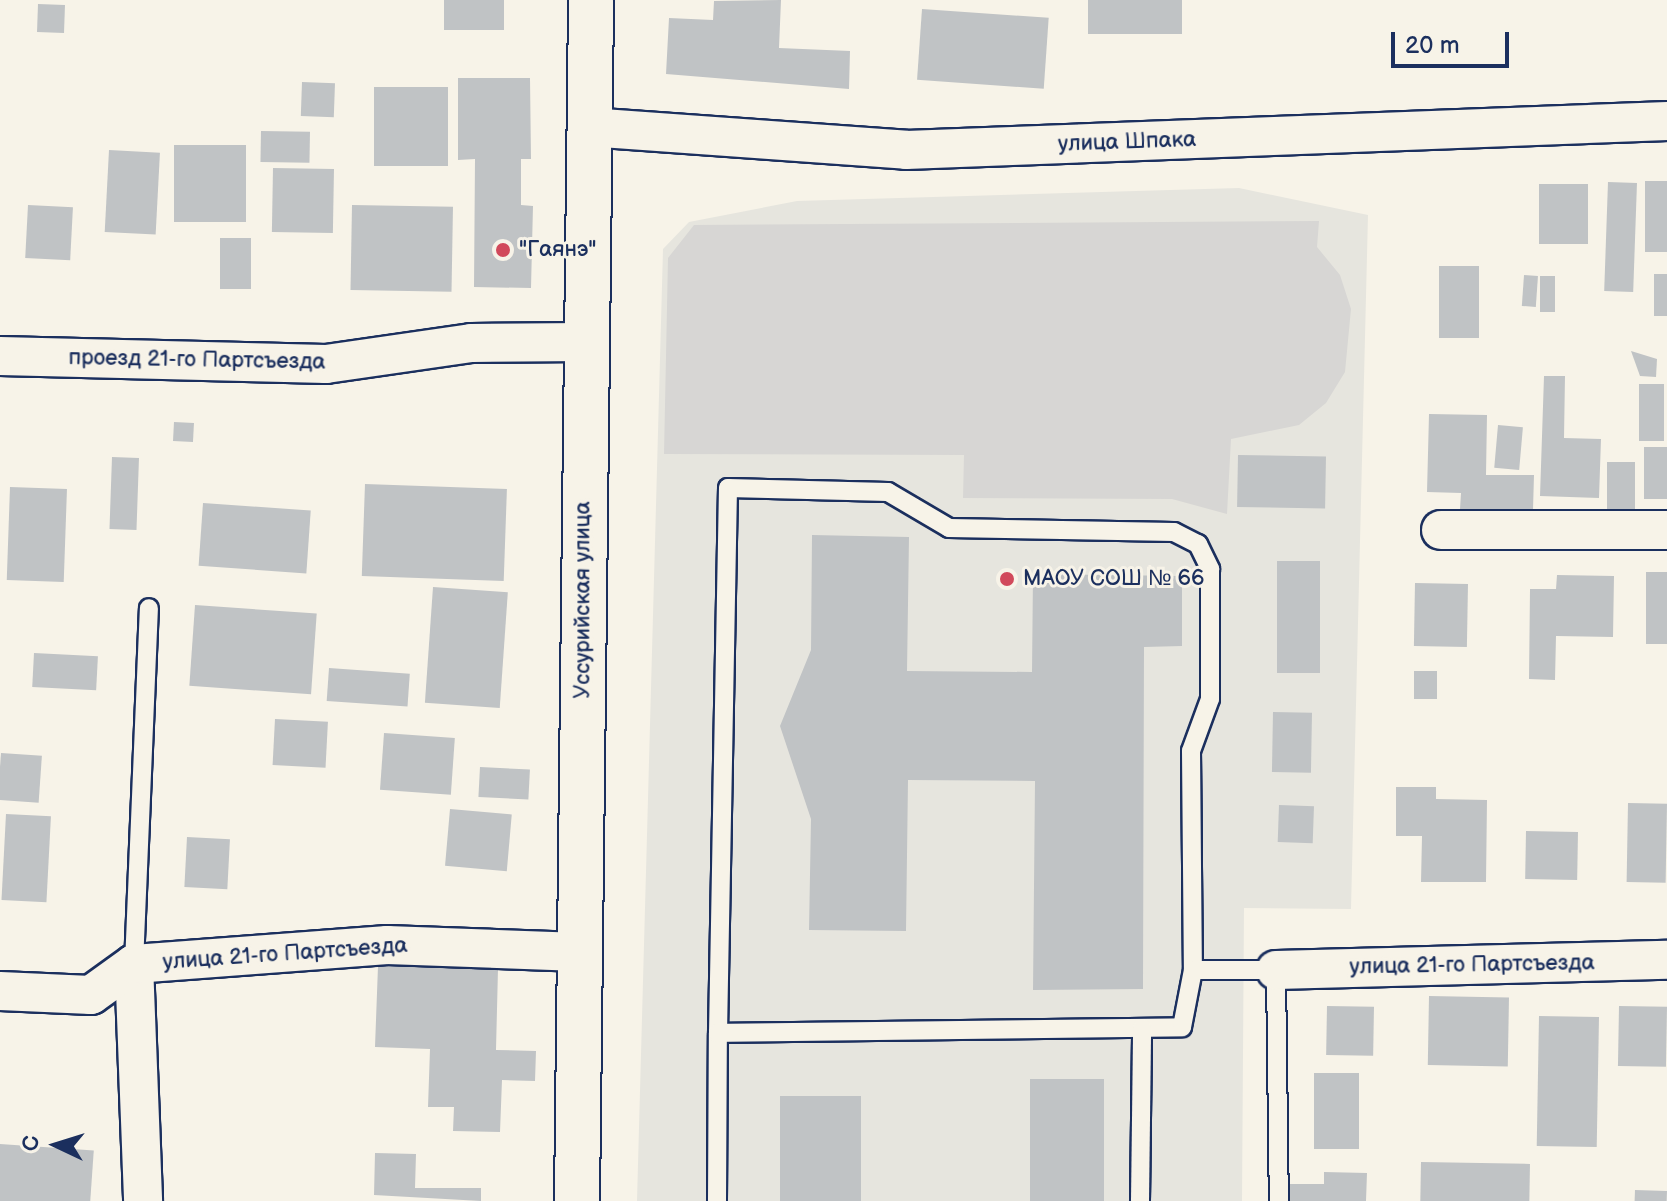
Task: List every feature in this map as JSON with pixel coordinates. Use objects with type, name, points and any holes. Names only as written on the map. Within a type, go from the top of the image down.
[{"type":"street","name":"Уссурийская улица","points":[[577,1201],[591,0]]},
{"type":"street","name":"улица Шпака","points":[[588,127],[906,150],[1667,121]]},
{"type":"street","name":"проезд 21-го Партсъезда","points":[[0,356],[326,364],[471,343],[585,342]]},
{"type":"street","points":[[1441,530],[1667,530]]},
{"type":"street","name":"улица 21-го Партсъезда","points":[[0,991],[91,995],[134,964],[387,945],[580,952]]},
{"type":"street","name":"улица 21-го Партсъезда","points":[[1276,970],[1667,960]]},
{"type":"street","points":[[134,964],[143,1201]]},
{"type":"lane","points":[[717,1201],[718,1033],[728,488],[888,492],[949,528],[1174,532],[1198,544],[1210,569],[1210,699],[1191,751],[1193,970],[1182,1027],[718,1033]]},
{"type":"lane","points":[[134,964],[149,608]]},
{"type":"lane","points":[[1193,970],[1276,970],[1279,1201]]},
{"type":"lane","points":[[1140,1201],[1142,1028]]},
{"type":"shaded area","name":"МАОУ СОШ № 66","points":[[1239,188],[1368,215],[1351,909],[1244,908],[1242,1201],[637,1201],[663,249],[689,222],[797,201]]},
{"type":"shaded area","points":[[1319,221],[1317,247],[1340,275],[1351,309],[1345,372],[1326,403],[1299,425],[1231,439],[1227,514],[1172,499],[963,498],[964,455],[664,454],[668,258],[694,225]]},
{"type":"building","points":[[444,0],[504,0],[504,30],[444,30]]},
{"type":"building","points":[[781,0],[779,48],[850,51],[849,89],[666,74],[669,18],[713,20],[714,1]]},
{"type":"building","points":[[1088,0],[1182,0],[1182,34],[1088,34]]},
{"type":"building","points":[[38,4],[65,5],[64,33],[37,32]]},
{"type":"building","points":[[922,9],[1049,18],[1044,89],[917,80]]},
{"type":"building","points":[[458,78],[530,78],[531,159],[521,159],[521,205],[533,206],[531,288],[474,287],[475,159],[458,160]]},
{"type":"building","points":[[302,82],[335,83],[334,117],[301,116]]},
{"type":"building","points":[[374,87],[448,87],[448,166],[374,166]]},
{"type":"building","points":[[261,131],[310,132],[309,163],[260,162]]},
{"type":"building","points":[[174,145],[246,145],[246,222],[174,222]]},
{"type":"building","points":[[109,150],[160,153],[156,235],[105,232]]},
{"type":"building","points":[[273,168],[334,169],[333,233],[272,232]]},
{"type":"building","points":[[1645,181],[1667,181],[1667,252],[1645,252]]},
{"type":"building","points":[[1608,182],[1637,183],[1633,292],[1604,291]]},
{"type":"building","points":[[1539,184],[1588,184],[1588,244],[1539,244]]},
{"type":"building","points":[[28,205],[73,207],[70,260],[25,258]]},
{"type":"building","points":[[352,205],[453,207],[452,292],[351,290]]},
{"type":"building","points":[[220,238],[251,238],[251,289],[220,289]]},
{"type":"building","points":[[1439,266],[1479,266],[1479,338],[1439,338]]},
{"type":"building","points":[[1654,274],[1667,274],[1667,316],[1654,316]]},
{"type":"building","points":[[1524,275],[1538,276],[1536,307],[1522,306]]},
{"type":"building","points":[[1540,276],[1555,276],[1555,312],[1540,312]]},
{"type":"building","points":[[1631,351],[1657,359],[1656,377],[1640,376]]},
{"type":"building","points":[[1544,376],[1565,376],[1564,438],[1601,439],[1599,498],[1540,496]]},
{"type":"building","points":[[1639,384],[1664,384],[1664,441],[1639,441]]},
{"type":"building","points":[[1429,414],[1487,415],[1486,475],[1534,475],[1533,510],[1460,509],[1461,493],[1427,492]]},
{"type":"building","points":[[174,422],[194,423],[193,442],[173,441]]},
{"type":"building","points":[[1498,425],[1523,427],[1519,470],[1494,468]]},
{"type":"building","points":[[1644,447],[1667,447],[1667,499],[1644,499]]},
{"type":"building","points":[[1238,455],[1326,457],[1325,509],[1237,507]]},
{"type":"building","points":[[112,457],[139,458],[136,530],[109,529]]},
{"type":"building","points":[[1607,462],[1635,462],[1635,514],[1607,514]]},
{"type":"building","points":[[365,484],[507,489],[504,581],[362,576]]},
{"type":"building","points":[[10,487],[67,489],[64,582],[7,580]]},
{"type":"building","points":[[203,503],[311,511],[306,573],[199,566]]},
{"type":"building","points":[[812,535],[909,537],[907,671],[1032,672],[1033,574],[1182,576],[1182,646],[1144,647],[1143,989],[1033,990],[1035,781],[908,780],[906,931],[809,930],[811,819],[780,726],[811,650]]},
{"type":"building","points":[[1277,561],[1320,561],[1320,673],[1277,673]]},
{"type":"building","points":[[1646,572],[1667,572],[1667,644],[1646,644]]},
{"type":"building","points":[[1557,575],[1614,576],[1613,637],[1556,636],[1555,680],[1529,679],[1530,589],[1556,589]]},
{"type":"building","points":[[1415,583],[1468,584],[1467,647],[1414,646]]},
{"type":"building","points":[[433,587],[508,592],[500,708],[425,703]]},
{"type":"building","points":[[195,605],[317,614],[311,694],[189,686]]},
{"type":"building","points":[[34,653],[98,656],[96,690],[32,687]]},
{"type":"building","points":[[329,668],[410,674],[408,707],[327,701]]},
{"type":"building","points":[[1414,671],[1437,671],[1437,699],[1414,699]]},
{"type":"building","points":[[1273,712],[1312,713],[1311,773],[1272,772]]},
{"type":"building","points":[[275,719],[328,722],[326,768],[273,765]]},
{"type":"building","points":[[384,733],[455,738],[451,795],[380,790]]},
{"type":"building","points":[[1,753],[42,756],[39,803],[0,800]]},
{"type":"building","points":[[480,767],[530,770],[528,800],[478,797]]},
{"type":"building","points":[[1396,787],[1436,787],[1436,799],[1487,800],[1486,882],[1421,882],[1422,836],[1396,836]]},
{"type":"building","points":[[1628,803],[1667,804],[1666,883],[1627,882]]},
{"type":"building","points":[[1279,805],[1314,806],[1313,843],[1278,842]]},
{"type":"building","points":[[450,809],[512,814],[507,871],[445,866]]},
{"type":"building","points":[[6,814],[51,816],[46,902],[1,900]]},
{"type":"building","points":[[1526,831],[1578,832],[1577,880],[1525,879]]},
{"type":"building","points":[[187,837],[230,839],[227,889],[184,887]]},
{"type":"building","points":[[378,966],[498,969],[496,1050],[536,1051],[535,1081],[502,1080],[500,1132],[453,1131],[454,1107],[428,1107],[430,1049],[375,1047]]},
{"type":"building","points":[[1429,996],[1509,997],[1508,1066],[1428,1065]]},
{"type":"building","points":[[1327,1006],[1374,1007],[1373,1056],[1326,1055]]},
{"type":"building","points":[[1619,1006],[1667,1007],[1666,1067],[1618,1066]]},
{"type":"building","points":[[1539,1016],[1599,1017],[1597,1147],[1537,1146]]},
{"type":"building","points":[[1314,1073],[1359,1073],[1359,1149],[1314,1149]]},
{"type":"building","points":[[1030,1079],[1104,1079],[1104,1201],[1030,1201]]},
{"type":"building","points":[[780,1096],[861,1096],[861,1201],[780,1201]]},
{"type":"building","points":[[0,1144],[94,1151],[90,1201],[0,1201]]},
{"type":"building","points":[[375,1153],[416,1154],[415,1188],[481,1188],[481,1201],[374,1195]]},
{"type":"building","points":[[1421,1162],[1530,1164],[1529,1201],[1420,1201]]},
{"type":"building","points":[[1324,1172],[1367,1173],[1366,1201],[1286,1201],[1286,1184],[1324,1184]]},
{"type":"building","points":[[1635,1190],[1667,1191],[1667,1201],[1635,1201]]},
{"type":"place","name":"\"Гаянэ\"","points":[[503,250]]},
{"type":"place","name":"МАОУ СОШ № 66","points":[[1007,579]]}]
